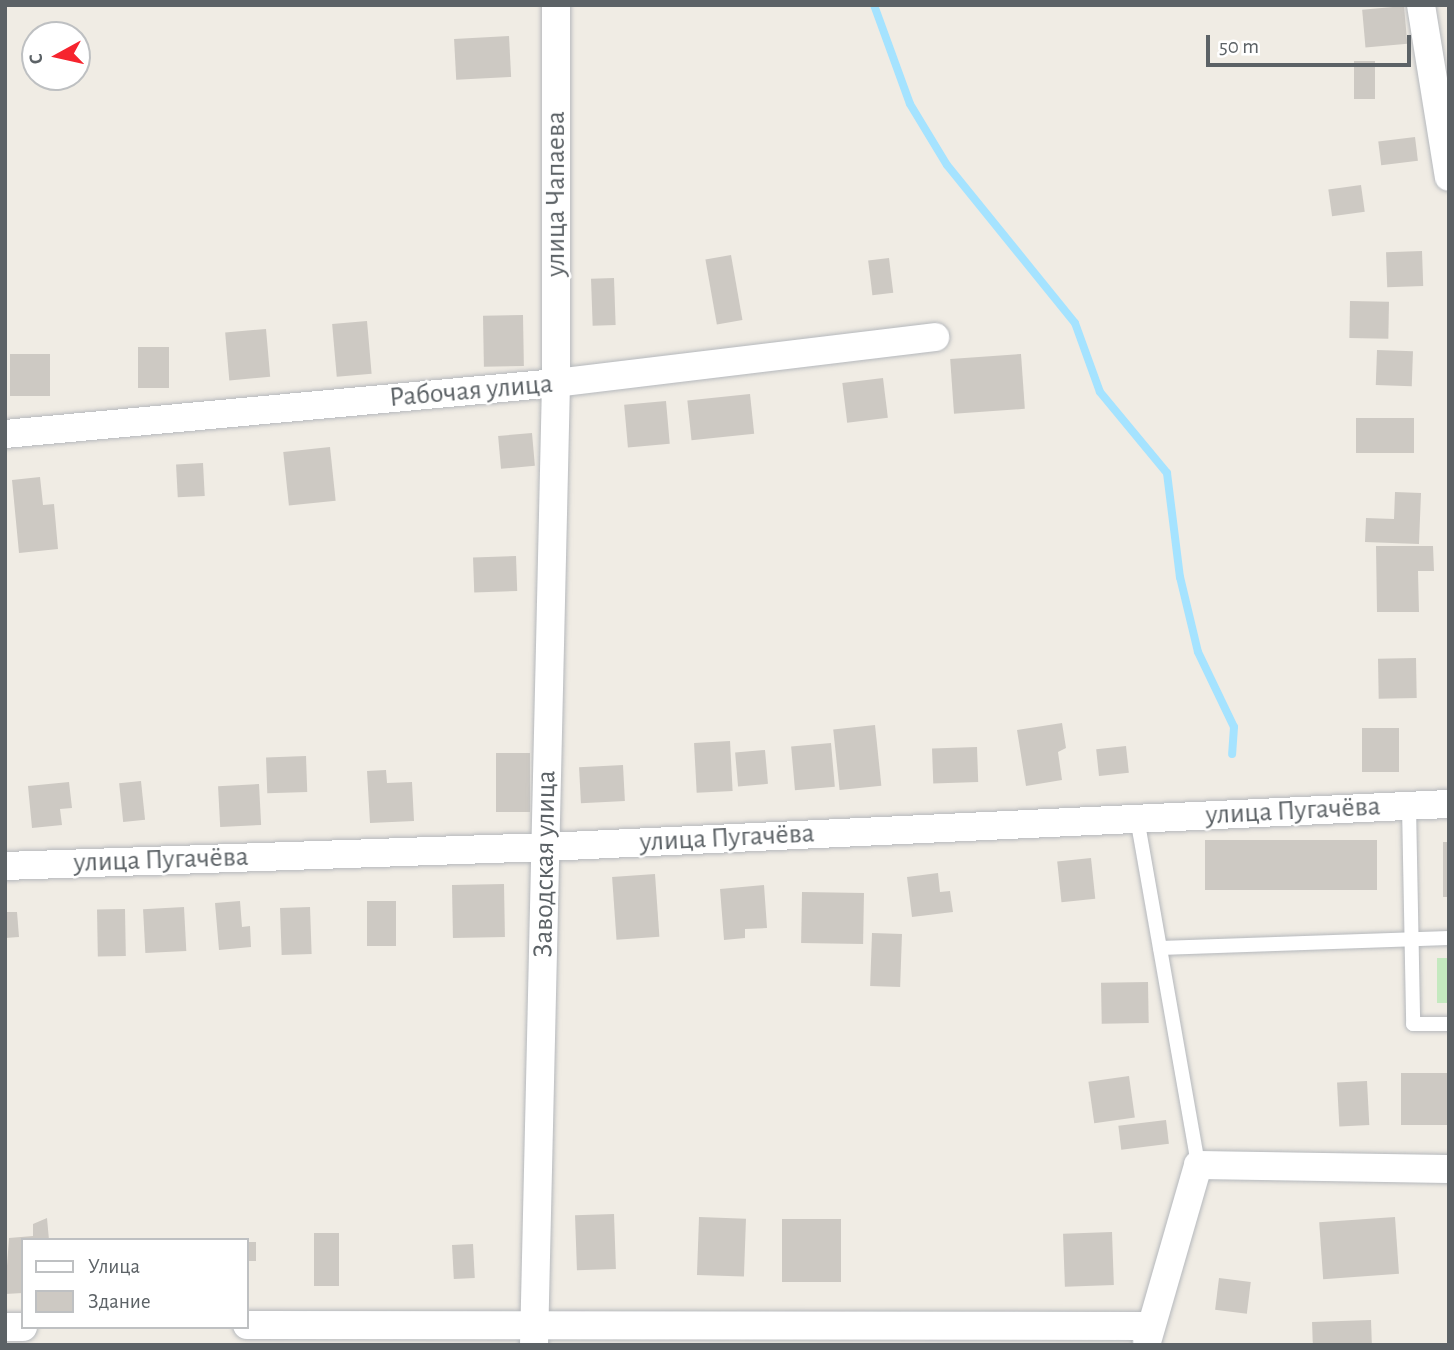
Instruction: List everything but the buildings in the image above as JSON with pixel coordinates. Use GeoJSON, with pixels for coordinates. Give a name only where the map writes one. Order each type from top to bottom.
{"type":"FeatureCollection","features":[{"type":"Feature","properties":{"kind":"street","name":"улица Чапаева"},"geometry":{"type":"LineString","coordinates":[[556,5],[556,383]]}},
{"type":"Feature","properties":{"kind":"street"},"geometry":{"type":"LineString","coordinates":[[1421,5],[1449,177]]}},
{"type":"Feature","properties":{"kind":"street","name":"Рабочая улица"},"geometry":{"type":"LineString","coordinates":[[5,435],[556,383],[935,337]]}},
{"type":"Feature","properties":{"kind":"street","name":"Заводская улица"},"geometry":{"type":"LineString","coordinates":[[534,1333],[556,383]]}},
{"type":"Feature","properties":{"kind":"street","name":"улица Пугачёва"},"geometry":{"type":"LineString","coordinates":[[5,866],[546,847],[1449,804]]}},
{"type":"Feature","properties":{"kind":"street"},"geometry":{"type":"LineString","coordinates":[[248,1325],[534,1333],[1148,1335],[1198,1165],[1449,1169]]}},
{"type":"Feature","properties":{"kind":"lane"},"geometry":{"type":"LineString","coordinates":[[1409,806],[1413,1024],[1449,1024]]}},
{"type":"Feature","properties":{"kind":"lane"},"geometry":{"type":"LineString","coordinates":[[1137,818],[1198,1165]]}},
{"type":"Feature","properties":{"kind":"lane"},"geometry":{"type":"LineString","coordinates":[[1160,948],[1449,938]]}},
{"type":"Feature","properties":{"kind":"green space"},"geometry":{"type":"Polygon","coordinates":[[[1437,958],[1449,958],[1449,1003],[1437,1003],[1437,958]]]}},
{"type":"Feature","properties":{"kind":"waterway"},"geometry":{"type":"LineString","coordinates":[[874,5],[910,104],[947,165],[1075,323],[1100,392],[1167,473],[1180,577],[1198,652],[1234,727],[1232,754]]}}]}
